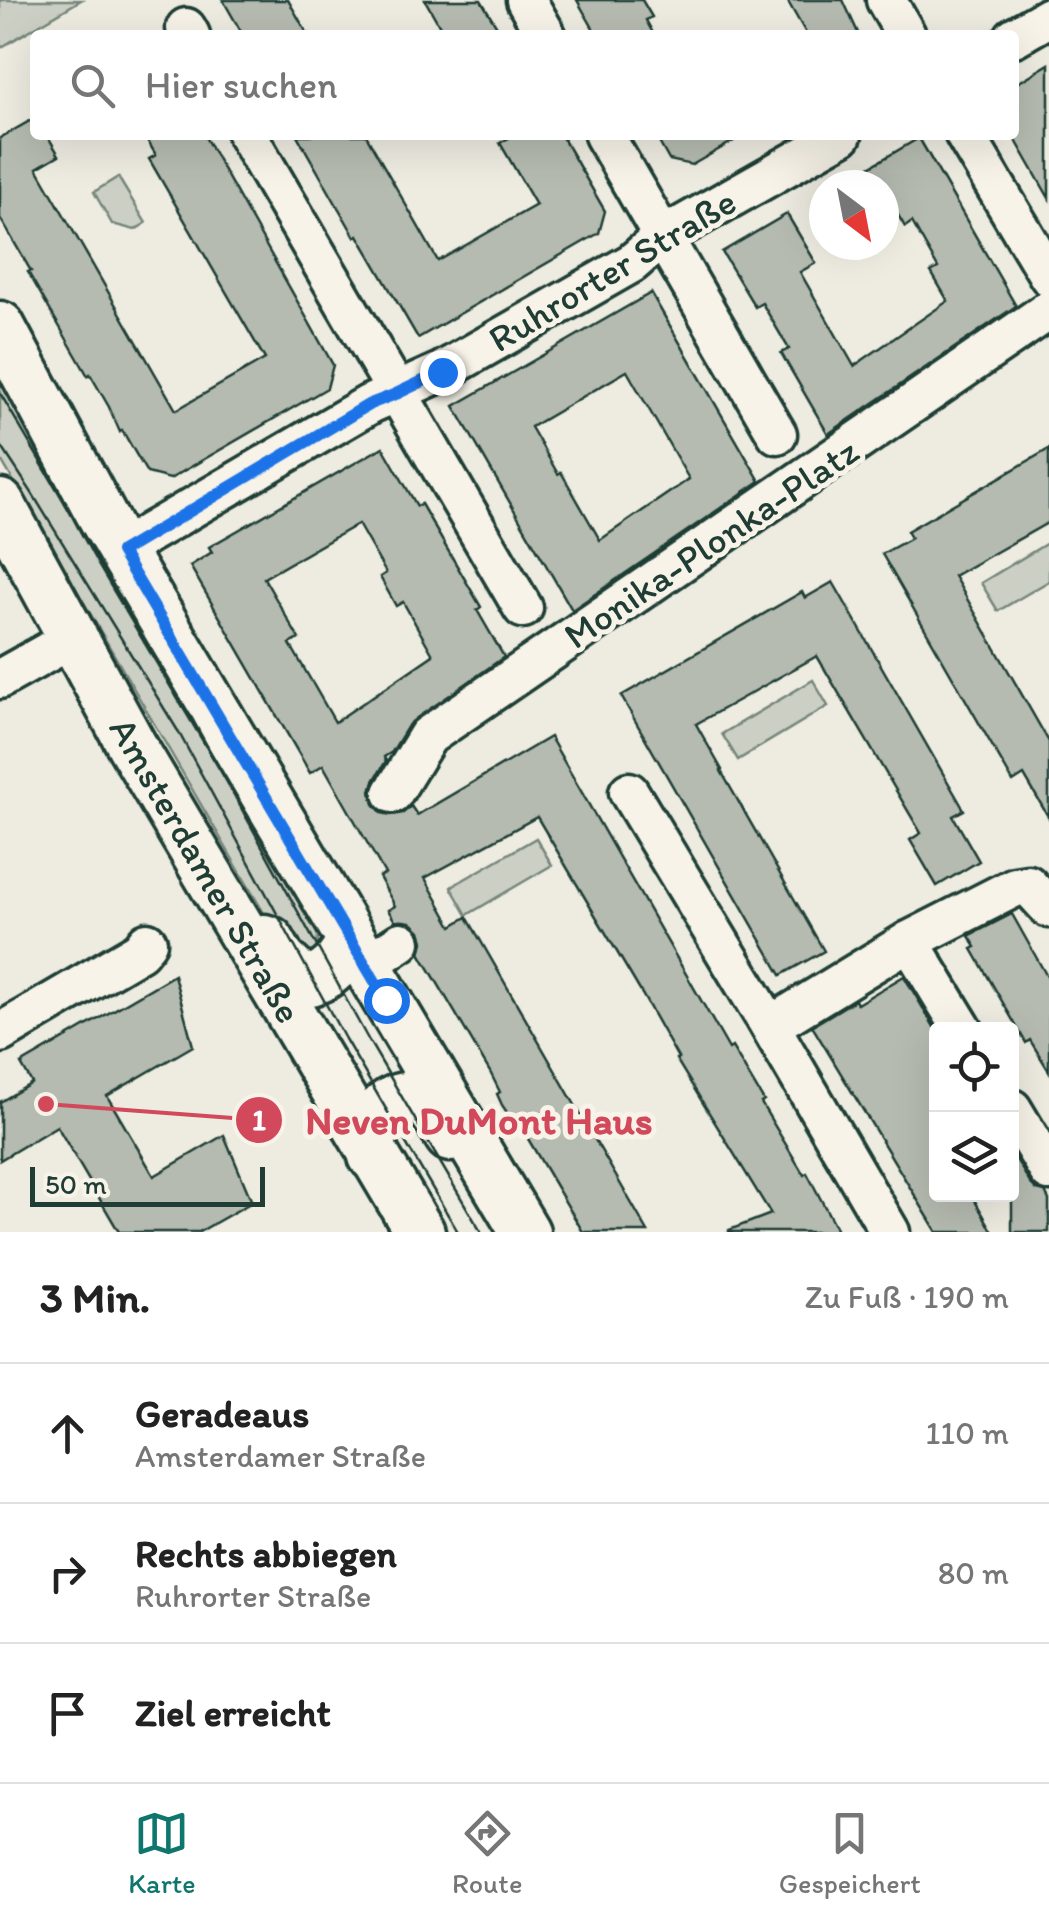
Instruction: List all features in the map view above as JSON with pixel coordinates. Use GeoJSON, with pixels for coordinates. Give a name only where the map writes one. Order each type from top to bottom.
{"type":"FeatureCollection","features":[{"type":"Feature","properties":{"kind":"main road"},"geometry":{"type":"LineString","coordinates":[[0,326],[121,552],[373,950],[478,1154],[525,1232]]}},
{"type":"Feature","properties":{"kind":"main road","name":"Amsterdamer Straße"},"geometry":{"type":"LineString","coordinates":[[0,504],[132,746],[420,1232]]}},
{"type":"Feature","properties":{"kind":"main road"},"geometry":{"type":"LineString","coordinates":[[242,932],[270,941],[281,960],[304,982],[373,950]]}},
{"type":"Feature","properties":{"kind":"main road"},"geometry":{"type":"LineString","coordinates":[[374,1156],[375,1118],[384,1107],[402,1098],[422,1100],[453,1142],[478,1154]]}},
{"type":"Feature","properties":{"kind":"street"},"geometry":{"type":"LineString","coordinates":[[526,0],[543,30]]}},
{"type":"Feature","properties":{"kind":"street"},"geometry":{"type":"LineString","coordinates":[[886,0],[903,30]]}},
{"type":"Feature","properties":{"kind":"street"},"geometry":{"type":"LineString","coordinates":[[1019,34],[1049,17]]}},
{"type":"Feature","properties":{"kind":"street"},"geometry":{"type":"LineString","coordinates":[[251,140],[523,608]]}},
{"type":"Feature","properties":{"kind":"street"},"geometry":{"type":"LineString","coordinates":[[607,140],[777,434]]}},
{"type":"Feature","properties":{"kind":"street","name":"Ruhrorter Straße"},"geometry":{"type":"LineString","coordinates":[[121,552],[370,404],[442,372],[632,263],[662,237],[833,140]]}},
{"type":"Feature","properties":{"kind":"street"},"geometry":{"type":"LineString","coordinates":[[968,140],[1049,276]]}},
{"type":"Feature","properties":{"kind":"street","name":"Monika-Plonka-Platz"},"geometry":{"type":"LineString","coordinates":[[392,793],[428,736],[1049,310]]}},
{"type":"Feature","properties":{"kind":"street"},"geometry":{"type":"LineString","coordinates":[[0,680],[73,638]]}},
{"type":"Feature","properties":{"kind":"street"},"geometry":{"type":"LineString","coordinates":[[629,792],[890,1232]]}},
{"type":"Feature","properties":{"kind":"street"},"geometry":{"type":"LineString","coordinates":[[770,1026],[909,940],[1015,886],[1028,885],[1049,908]]}},
{"type":"Feature","properties":{"kind":"street"},"geometry":{"type":"LineString","coordinates":[[909,940],[958,1022]]}},
{"type":"Feature","properties":{"kind":"street"},"geometry":{"type":"LineString","coordinates":[[0,1033],[140,952],[146,942]]}},
{"type":"Feature","properties":{"kind":"street"},"geometry":{"type":"LineString","coordinates":[[1014,1112],[1049,1171]]}},
{"type":"Feature","properties":{"kind":"shaded area"},"geometry":{"type":"Polygon","coordinates":[[[0,0],[81,0],[30,30],[0,48],[0,0]]]}},
{"type":"Feature","properties":{"kind":"shaded area"},"geometry":{"type":"Polygon","coordinates":[[[118,177],[146,223],[135,230],[112,224],[94,192],[118,177]]]}},
{"type":"Feature","properties":{"kind":"shaded area"},"geometry":{"type":"Polygon","coordinates":[[[0,352],[317,924],[318,949],[314,960],[287,953],[0,458],[0,352]]]}},
{"type":"Feature","properties":{"kind":"shaded area"},"geometry":{"type":"Polygon","coordinates":[[[1049,542],[1049,581],[998,611],[981,583],[1049,542]]]}},
{"type":"Feature","properties":{"kind":"shaded area"},"geometry":{"type":"Polygon","coordinates":[[[813,680],[828,706],[738,760],[722,734],[813,680]]]}},
{"type":"Feature","properties":{"kind":"shaded area"},"geometry":{"type":"Polygon","coordinates":[[[536,838],[552,865],[467,915],[451,887],[536,838]]]}},
{"type":"Feature","properties":{"kind":"building"},"geometry":{"type":"Polygon","coordinates":[[[223,0],[288,0],[305,30],[240,30],[223,0]]]}},
{"type":"Feature","properties":{"kind":"building"},"geometry":{"type":"Polygon","coordinates":[[[425,0],[481,0],[499,30],[442,30],[425,0]]]}},
{"type":"Feature","properties":{"kind":"building"},"geometry":{"type":"Polygon","coordinates":[[[577,0],[642,0],[652,17],[646,20],[651,30],[594,30],[577,0]]]}},
{"type":"Feature","properties":{"kind":"building"},"geometry":{"type":"Polygon","coordinates":[[[787,0],[843,0],[857,30],[804,30],[787,0]]]}},
{"type":"Feature","properties":{"kind":"building"},"geometry":{"type":"Polygon","coordinates":[[[1049,64],[1049,198],[1016,140],[1019,140],[1019,82],[1049,64]]]}},
{"type":"Feature","properties":{"kind":"building"},"geometry":{"type":"Polygon","coordinates":[[[30,121],[30,140],[50,140],[59,155],[37,168],[176,410],[265,359],[149,159],[156,155],[147,140],[207,140],[333,365],[327,388],[170,479],[147,473],[0,218],[0,138],[30,121]]]}},
{"type":"Feature","properties":{"kind":"building"},"geometry":{"type":"Polygon","coordinates":[[[300,140],[369,140],[438,261],[536,205],[500,143],[505,140],[564,140],[605,211],[599,233],[418,338],[358,235],[355,237],[300,140]]]}},
{"type":"Feature","properties":{"kind":"building"},"geometry":{"type":"Polygon","coordinates":[[[658,140],[735,140],[692,165],[669,160],[658,140]]]}},
{"type":"Feature","properties":{"kind":"building"},"geometry":{"type":"Polygon","coordinates":[[[920,140],[1016,306],[828,434],[781,353],[789,349],[762,303],[755,307],[722,252],[787,214],[809,251],[809,260],[816,263],[800,272],[854,366],[948,301],[931,272],[938,268],[912,222],[905,227],[899,217],[899,170],[865,170],[920,140]]]}},
{"type":"Feature","properties":{"kind":"building"},"geometry":{"type":"Polygon","coordinates":[[[651,293],[760,481],[572,610],[454,406],[651,293]],[[627,371],[531,427],[600,540],[689,479],[627,371]]]}},
{"type":"Feature","properties":{"kind":"building"},"geometry":{"type":"Polygon","coordinates":[[[383,447],[481,607],[477,610],[504,657],[409,724],[392,752],[384,757],[386,761],[371,791],[374,804],[382,813],[391,815],[403,813],[411,806],[417,815],[550,737],[838,1232],[729,1232],[771,1214],[676,1059],[537,817],[425,878],[452,926],[467,917],[648,1232],[583,1232],[524,1132],[502,1105],[490,1072],[420,953],[420,931],[410,922],[395,921],[388,910],[395,906],[379,877],[385,874],[323,765],[310,773],[190,566],[212,552],[209,547],[383,447]],[[358,524],[264,578],[299,639],[290,644],[335,722],[433,655],[403,602],[396,606],[380,577],[386,573],[358,524]]]}},
{"type":"Feature","properties":{"kind":"building"},"geometry":{"type":"Polygon","coordinates":[[[1049,449],[1049,522],[954,576],[1049,742],[1049,818],[1024,775],[1013,782],[882,554],[911,538],[907,531],[1049,449]]]}},
{"type":"Feature","properties":{"kind":"building"},"geometry":{"type":"Polygon","coordinates":[[[833,582],[964,810],[953,816],[979,861],[937,886],[910,840],[921,833],[817,656],[696,724],[824,951],[781,975],[621,696],[802,592],[805,598],[833,582]]]}},
{"type":"Feature","properties":{"kind":"building"},"geometry":{"type":"Polygon","coordinates":[[[1012,914],[1049,980],[1049,1071],[1030,1040],[1026,1043],[1019,1022],[1014,1022],[972,949],[976,947],[969,936],[1012,914]]]}},
{"type":"Feature","properties":{"kind":"building"},"geometry":{"type":"Polygon","coordinates":[[[174,975],[193,1046],[107,1096],[154,1176],[224,1135],[252,1202],[199,1232],[119,1232],[57,1126],[0,1160],[0,1102],[32,1083],[21,1064],[174,975]]]}},
{"type":"Feature","properties":{"kind":"building"},"geometry":{"type":"Polygon","coordinates":[[[904,976],[931,1022],[929,1202],[976,1202],[993,1232],[937,1232],[812,1026],[855,1000],[857,1004],[904,976]]]}},
{"type":"Feature","properties":{"kind":"building"},"geometry":{"type":"Polygon","coordinates":[[[1019,1164],[1030,1183],[1045,1192],[1049,1200],[1049,1232],[1012,1232],[1012,1202],[1019,1202],[1019,1164]]]}},
{"type":"Feature","properties":{"kind":"tram line"},"geometry":{"type":"LineString","coordinates":[[0,393],[194,722],[369,1041],[481,1232]]}},
{"type":"Feature","properties":{"kind":"tram line"},"geometry":{"type":"LineString","coordinates":[[0,444],[178,731],[345,1039],[458,1232]]}},
{"type":"Feature","properties":{"kind":"place","name":"Neven DuMont Haus"},"geometry":{"type":"Point","coordinates":[46,1104]}},
{"type":"Feature","properties":{"kind":"route"},"geometry":{"type":"LineString","coordinates":[[386,1000],[121,552],[370,404],[442,372]]}}]}
